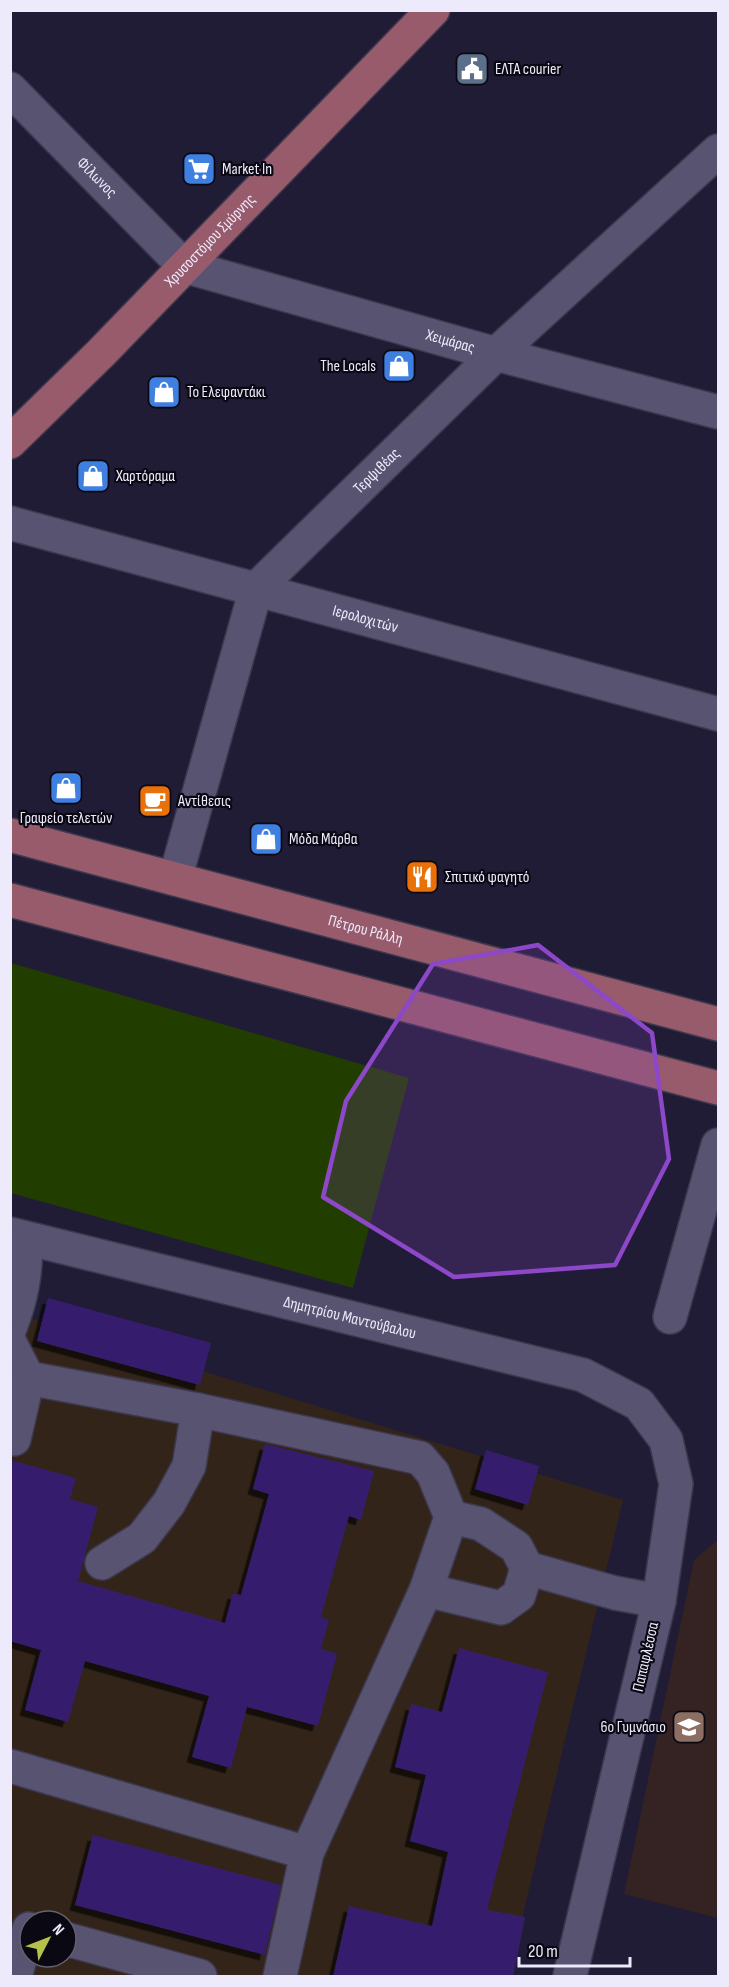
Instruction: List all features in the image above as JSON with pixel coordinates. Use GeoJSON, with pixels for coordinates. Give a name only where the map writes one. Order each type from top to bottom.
{"type":"FeatureCollection","features":[{"type":"Feature","properties":{"kind":"main road","name":"Χρυσοστόμου Σμύρνης"},"geometry":{"type":"LineString","coordinates":[[10,442],[433,10]]}},
{"type":"Feature","properties":{"kind":"main road","name":"Πέτρου Ράλλη"},"geometry":{"type":"LineString","coordinates":[[10,834],[718,1020]]}},
{"type":"Feature","properties":{"kind":"main road"},"geometry":{"type":"LineString","coordinates":[[10,900],[718,1088]]}},
{"type":"Feature","properties":{"kind":"street","name":"Φίλωνος"},"geometry":{"type":"LineString","coordinates":[[10,89],[184,266]]}},
{"type":"Feature","properties":{"kind":"street","name":"Τερψιθέας"},"geometry":{"type":"LineString","coordinates":[[175,879],[256,589],[496,354],[718,151]]}},
{"type":"Feature","properties":{"kind":"street","name":"Χειμάρας"},"geometry":{"type":"LineString","coordinates":[[184,266],[496,354],[718,412]]}},
{"type":"Feature","properties":{"kind":"street","name":"Ιερολοχιτών"},"geometry":{"type":"LineString","coordinates":[[10,523],[718,714]]}},
{"type":"Feature","properties":{"kind":"street"},"geometry":{"type":"LineString","coordinates":[[670,1317],[718,1145]]}},
{"type":"Feature","properties":{"kind":"street"},"geometry":{"type":"LineString","coordinates":[[10,1328],[22,1297],[26,1273],[18,1237]]}},
{"type":"Feature","properties":{"kind":"street","name":"Δημητρίου Μαντούβαλου"},"geometry":{"type":"LineString","coordinates":[[18,1237],[583,1375],[639,1404],[666,1440]]}},
{"type":"Feature","properties":{"kind":"street"},"geometry":{"type":"LineString","coordinates":[[10,1343],[28,1378],[14,1439]]}},
{"type":"Feature","properties":{"kind":"street"},"geometry":{"type":"LineString","coordinates":[[28,1378],[198,1410],[420,1458],[433,1473],[451,1517],[426,1590],[307,1853],[280,1977]]}},
{"type":"Feature","properties":{"kind":"street"},"geometry":{"type":"LineString","coordinates":[[102,1563],[142,1538],[169,1503],[189,1466],[198,1410]]}},
{"type":"Feature","properties":{"kind":"street","name":"Παπαφλέσσα"},"geometry":{"type":"LineString","coordinates":[[570,1977],[659,1601],[676,1484],[666,1440]]}},
{"type":"Feature","properties":{"kind":"street"},"geometry":{"type":"LineString","coordinates":[[426,1590],[501,1608],[519,1595],[527,1568],[516,1547],[481,1524],[451,1517]]}},
{"type":"Feature","properties":{"kind":"street"},"geometry":{"type":"LineString","coordinates":[[527,1568],[615,1593],[659,1601]]}},
{"type":"Feature","properties":{"kind":"street"},"geometry":{"type":"LineString","coordinates":[[10,1766],[307,1853]]}},
{"type":"Feature","properties":{"kind":"street"},"geometry":{"type":"LineString","coordinates":[[78,1942],[200,1977]]}},
{"type":"Feature","properties":{"kind":"street"},"geometry":{"type":"LineString","coordinates":[[15,1977],[18,1959]]}},
{"type":"Feature","properties":{"kind":"highlighted area"},"geometry":{"type":"Polygon","coordinates":[[[538,945],[652,1033],[669,1159],[615,1265],[454,1277],[323,1197],[346,1101],[433,964],[538,945]]]}},
{"type":"Feature","properties":{"kind":"shaded area"},"geometry":{"type":"Polygon","coordinates":[[[10,1312],[623,1500],[508,1976],[11,1976],[10,1312]]]}},
{"type":"Feature","properties":{"kind":"shaded area","name":"6ο Γυμνάσιο"},"geometry":{"type":"Polygon","coordinates":[[[718,1540],[718,1918],[624,1894],[694,1560],[718,1540]]]}},
{"type":"Feature","properties":{"kind":"green space"},"geometry":{"type":"Polygon","coordinates":[[[11,963],[409,1078],[353,1288],[11,1193],[11,963]]]}},
{"type":"Feature","properties":{"kind":"building"},"geometry":{"type":"Polygon","coordinates":[[[48,1298],[211,1343],[200,1385],[37,1341],[48,1298]]]}},
{"type":"Feature","properties":{"kind":"building"},"geometry":{"type":"Polygon","coordinates":[[[265,1444],[374,1471],[361,1520],[349,1516],[321,1617],[329,1620],[321,1649],[337,1654],[318,1726],[247,1707],[231,1768],[192,1757],[209,1696],[85,1661],[68,1722],[25,1710],[41,1650],[10,1641],[10,1460],[76,1478],[70,1499],[98,1507],[78,1581],[225,1623],[233,1593],[241,1595],[269,1494],[253,1489],[265,1444]]]}},
{"type":"Feature","properties":{"kind":"building"},"geometry":{"type":"Polygon","coordinates":[[[486,1450],[539,1466],[528,1505],[475,1489],[486,1450]]]}},
{"type":"Feature","properties":{"kind":"building"},"geometry":{"type":"Polygon","coordinates":[[[459,1648],[548,1672],[487,1910],[525,1917],[513,1977],[333,1977],[349,1906],[432,1926],[448,1852],[410,1841],[426,1775],[395,1767],[411,1704],[442,1712],[459,1648]]]}},
{"type":"Feature","properties":{"kind":"building"},"geometry":{"type":"Polygon","coordinates":[[[93,1835],[281,1885],[265,1955],[75,1905],[93,1835]]]}},
{"type":"Feature","properties":{"kind":"place","name":"ΕΛΤΑ courier"},"geometry":{"type":"Point","coordinates":[472,69]}},
{"type":"Feature","properties":{"kind":"place","name":"Market In"},"geometry":{"type":"Point","coordinates":[199,169]}},
{"type":"Feature","properties":{"kind":"place","name":"The Locals"},"geometry":{"type":"Point","coordinates":[399,366]}},
{"type":"Feature","properties":{"kind":"place","name":"Το Ελεφαντάκι"},"geometry":{"type":"Point","coordinates":[164,392]}},
{"type":"Feature","properties":{"kind":"place","name":"Χαρτόραμα"},"geometry":{"type":"Point","coordinates":[93,476]}},
{"type":"Feature","properties":{"kind":"place","name":"Γραφείο τελετών"},"geometry":{"type":"Point","coordinates":[66,788]}},
{"type":"Feature","properties":{"kind":"place","name":"Αντίθεσις"},"geometry":{"type":"Point","coordinates":[155,801]}},
{"type":"Feature","properties":{"kind":"place","name":"Μόδα Μάρθα"},"geometry":{"type":"Point","coordinates":[266,839]}},
{"type":"Feature","properties":{"kind":"place","name":"Σπιτικό φαγητό"},"geometry":{"type":"Point","coordinates":[422,877]}},
{"type":"Feature","properties":{"kind":"place","name":"6ο Γυμνάσιο"},"geometry":{"type":"Point","coordinates":[689,1727]}}]}
